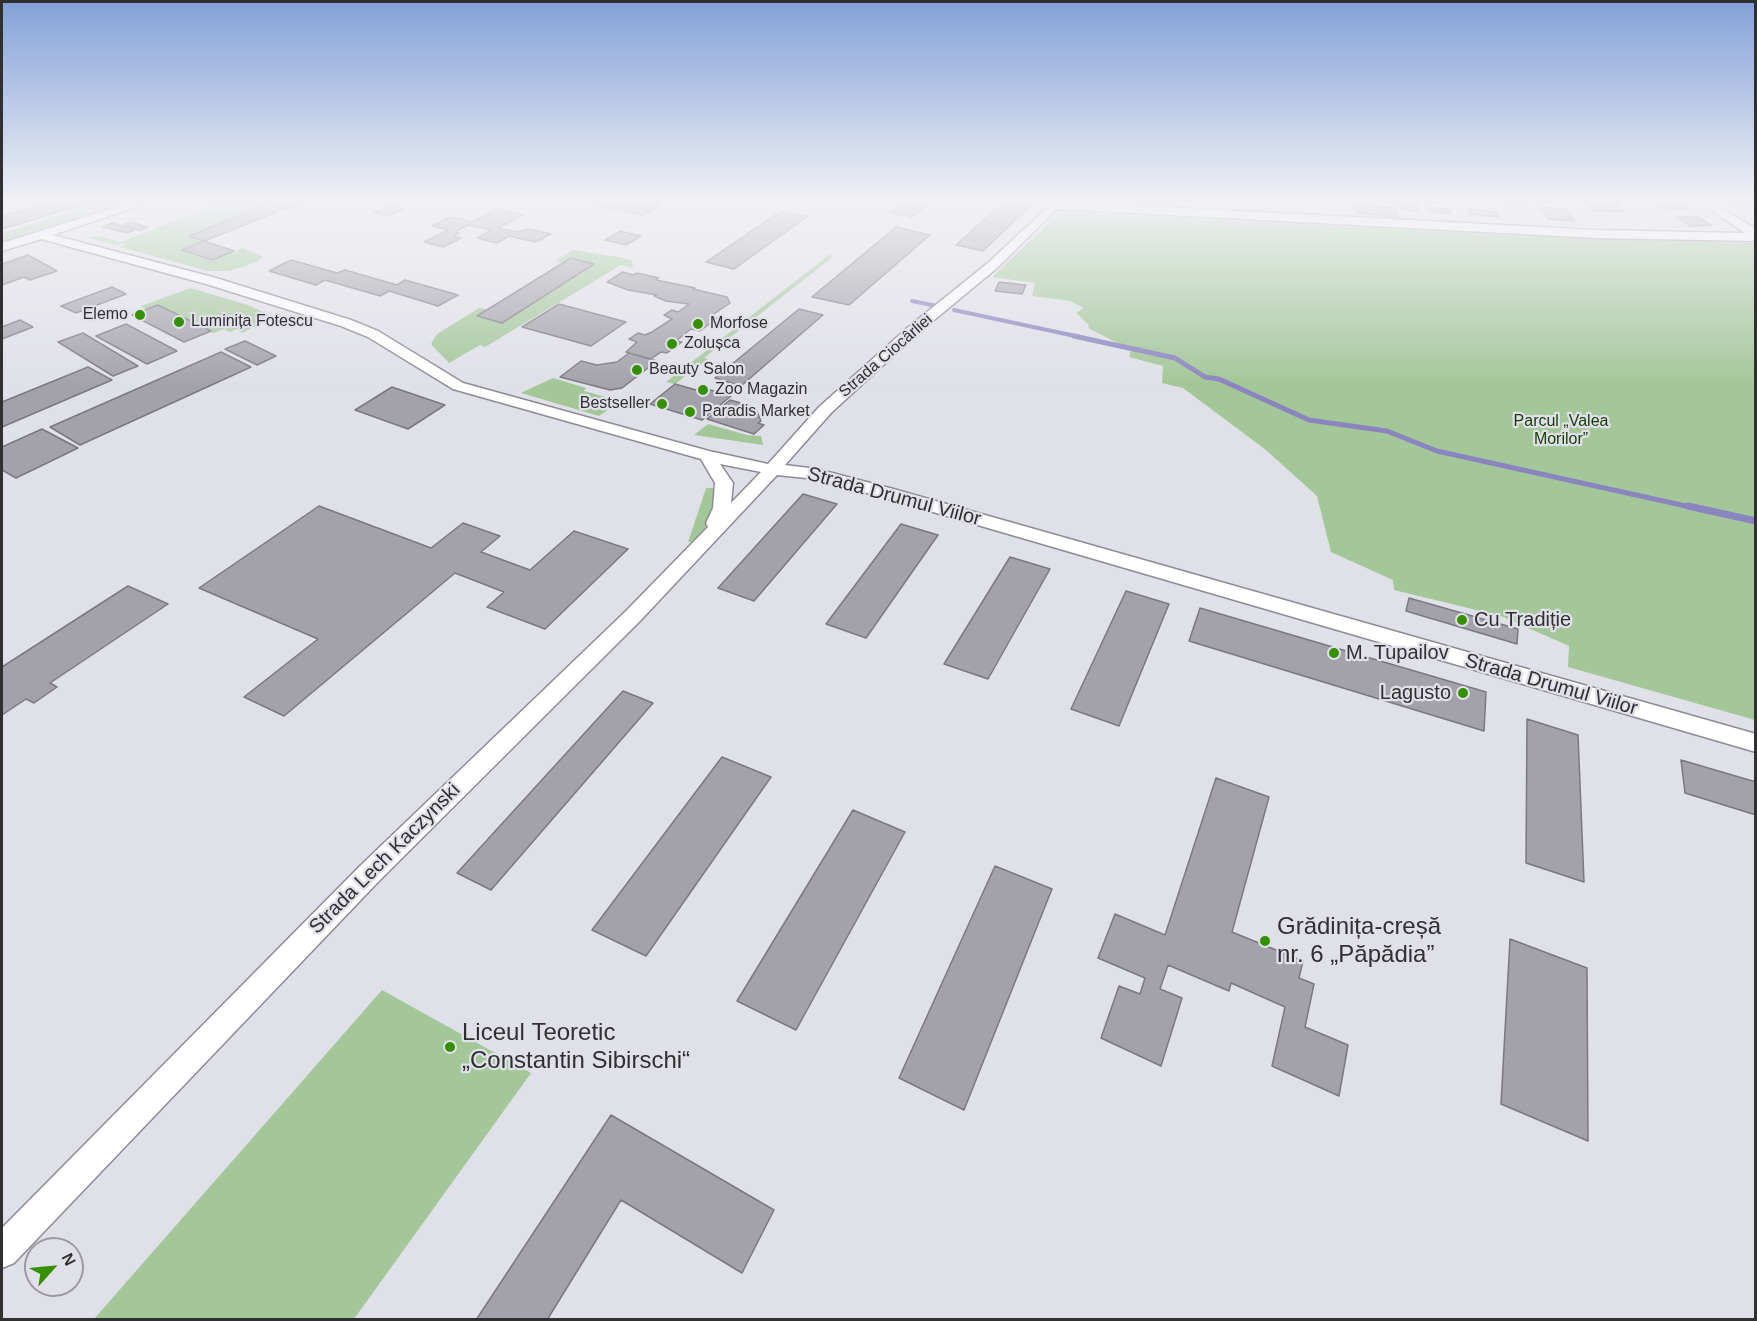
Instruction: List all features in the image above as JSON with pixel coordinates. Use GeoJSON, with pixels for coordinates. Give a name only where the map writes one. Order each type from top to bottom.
{"type":"FeatureCollection","features":[{"type":"Feature","properties":{"kind":"street","name":"Strada Drumul Viilor"},"geometry":{"type":"LineString","coordinates":[[143,263],[211,281],[345,323],[373,334],[458,386],[706,456],[770,469],[822,475],[1755,743]]}},
{"type":"Feature","properties":{"kind":"street","name":"Strada Ciocârliei"},"geometry":{"type":"LineString","coordinates":[[770,469],[825,410],[911,332],[995,263]]}},
{"type":"Feature","properties":{"kind":"street"},"geometry":{"type":"LineString","coordinates":[[706,456],[724,483],[722,508],[712,531]]}},
{"type":"Feature","properties":{"kind":"street","name":"Strada Lech Kaczynski"},"geometry":{"type":"LineString","coordinates":[[2,1251],[369,874],[633,616],[712,531],[756,488],[770,469]]}},
{"type":"Feature","properties":{"kind":"green space"},"geometry":{"type":"Polygon","coordinates":[[[177,263],[255,263],[229,271],[208,271],[177,263]]]}},
{"type":"Feature","properties":{"kind":"green space"},"geometry":{"type":"Polygon","coordinates":[[[589,263],[632,263],[633,268],[621,265],[485,347],[480,345],[449,363],[431,344],[437,334],[479,308],[488,310],[478,317],[502,323],[594,264],[589,263]]]}},
{"type":"Feature","properties":{"kind":"green space"},"geometry":{"type":"Polygon","coordinates":[[[819,263],[826,263],[704,358],[708,359],[675,384],[666,382],[819,263]]]}},
{"type":"Feature","properties":{"kind":"green space","name":"Parcul „Valea Morilor”"},"geometry":{"type":"Polygon","coordinates":[[[1007,263],[1755,263],[1755,720],[1568,667],[1569,646],[1501,616],[1394,590],[1393,580],[1331,552],[1317,496],[1266,450],[1183,388],[1162,383],[1163,366],[1129,357],[1131,350],[1088,328],[1089,325],[1076,313],[1084,308],[1070,301],[1032,296],[1035,283],[992,277],[1007,263]]]}},
{"type":"Feature","properties":{"kind":"green space"},"geometry":{"type":"Polygon","coordinates":[[[190,288],[248,305],[270,315],[267,320],[242,333],[237,329],[230,332],[224,329],[214,333],[159,305],[147,310],[141,306],[190,288]]]}},
{"type":"Feature","properties":{"kind":"green space"},"geometry":{"type":"Polygon","coordinates":[[[553,378],[586,388],[584,391],[620,401],[599,416],[521,393],[553,378]]]}},
{"type":"Feature","properties":{"kind":"green space"},"geometry":{"type":"Polygon","coordinates":[[[708,424],[747,435],[761,436],[763,445],[694,435],[708,424]]]}},
{"type":"Feature","properties":{"kind":"green space"},"geometry":{"type":"Polygon","coordinates":[[[706,488],[717,488],[719,495],[704,530],[692,542],[688,542],[706,488]]]}},
{"type":"Feature","properties":{"kind":"green space"},"geometry":{"type":"Polygon","coordinates":[[[382,990],[531,1073],[354,1319],[94,1319],[382,990]]]}},
{"type":"Feature","properties":{"kind":"building"},"geometry":{"type":"Polygon","coordinates":[[[42,263],[57,271],[30,280],[24,277],[2,285],[2,264],[42,263]]]}},
{"type":"Feature","properties":{"kind":"building"},"geometry":{"type":"Polygon","coordinates":[[[286,263],[300,263],[337,273],[345,270],[397,285],[405,280],[458,295],[438,306],[389,291],[380,296],[325,280],[316,285],[269,271],[286,263]]]}},
{"type":"Feature","properties":{"kind":"building"},"geometry":{"type":"Polygon","coordinates":[[[563,263],[594,264],[502,323],[477,316],[563,263]]]}},
{"type":"Feature","properties":{"kind":"building"},"geometry":{"type":"Polygon","coordinates":[[[709,263],[743,263],[734,269],[709,263]]]}},
{"type":"Feature","properties":{"kind":"building"},"geometry":{"type":"Polygon","coordinates":[[[853,263],[898,263],[849,305],[812,297],[853,263]]]}},
{"type":"Feature","properties":{"kind":"building"},"geometry":{"type":"Polygon","coordinates":[[[623,272],[659,278],[656,280],[727,297],[730,303],[711,316],[717,318],[700,331],[691,329],[676,341],[682,342],[667,353],[661,352],[651,359],[629,353],[626,352],[637,342],[629,339],[638,333],[645,335],[652,332],[672,319],[664,315],[672,310],[678,312],[689,304],[666,301],[654,296],[657,295],[628,290],[607,282],[623,272]]]}},
{"type":"Feature","properties":{"kind":"building"},"geometry":{"type":"Polygon","coordinates":[[[999,282],[1026,285],[1022,294],[995,291],[999,282]]]}},
{"type":"Feature","properties":{"kind":"building"},"geometry":{"type":"Polygon","coordinates":[[[112,287],[126,294],[76,313],[61,306],[112,287]]]}},
{"type":"Feature","properties":{"kind":"building"},"geometry":{"type":"Polygon","coordinates":[[[559,304],[626,322],[591,346],[522,327],[559,304]]]}},
{"type":"Feature","properties":{"kind":"building"},"geometry":{"type":"Polygon","coordinates":[[[158,305],[211,331],[184,342],[132,315],[158,305]]]}},
{"type":"Feature","properties":{"kind":"building"},"geometry":{"type":"Polygon","coordinates":[[[799,309],[823,315],[741,386],[715,378],[799,309]]]}},
{"type":"Feature","properties":{"kind":"building"},"geometry":{"type":"Polygon","coordinates":[[[20,320],[33,327],[2,339],[2,327],[20,320]]]}},
{"type":"Feature","properties":{"kind":"building"},"geometry":{"type":"Polygon","coordinates":[[[126,324],[177,351],[147,364],[96,336],[126,324]]]}},
{"type":"Feature","properties":{"kind":"building"},"geometry":{"type":"Polygon","coordinates":[[[83,333],[138,366],[113,376],[58,342],[83,333]]]}},
{"type":"Feature","properties":{"kind":"building"},"geometry":{"type":"Polygon","coordinates":[[[245,341],[276,356],[257,365],[225,349],[245,341]]]}},
{"type":"Feature","properties":{"kind":"building"},"geometry":{"type":"Polygon","coordinates":[[[221,352],[251,367],[80,445],[50,427],[221,352]]]}},
{"type":"Feature","properties":{"kind":"building"},"geometry":{"type":"Polygon","coordinates":[[[629,353],[657,361],[622,388],[610,390],[560,377],[581,361],[597,365],[617,362],[629,353]]]}},
{"type":"Feature","properties":{"kind":"building"},"geometry":{"type":"Polygon","coordinates":[[[88,367],[112,380],[2,427],[2,402],[88,367]]]}},
{"type":"Feature","properties":{"kind":"building"},"geometry":{"type":"Polygon","coordinates":[[[675,384],[696,390],[700,387],[731,396],[702,420],[650,404],[675,384]]]}},
{"type":"Feature","properties":{"kind":"building"},"geometry":{"type":"Polygon","coordinates":[[[392,387],[445,405],[408,429],[355,410],[392,387]]]}},
{"type":"Feature","properties":{"kind":"building"},"geometry":{"type":"Polygon","coordinates":[[[730,400],[755,407],[761,421],[758,423],[764,425],[754,434],[707,419],[730,400]]]}},
{"type":"Feature","properties":{"kind":"building"},"geometry":{"type":"Polygon","coordinates":[[[42,429],[78,448],[16,478],[2,470],[2,447],[42,429]]]}},
{"type":"Feature","properties":{"kind":"building"},"geometry":{"type":"Polygon","coordinates":[[[803,494],[837,504],[754,601],[718,588],[803,494]]]}},
{"type":"Feature","properties":{"kind":"building"},"geometry":{"type":"Polygon","coordinates":[[[319,506],[431,548],[463,523],[500,536],[481,552],[530,570],[574,531],[628,549],[545,629],[487,607],[504,592],[455,573],[284,716],[244,697],[318,639],[199,588],[319,506]]]}},
{"type":"Feature","properties":{"kind":"building"},"geometry":{"type":"Polygon","coordinates":[[[901,524],[938,535],[866,638],[826,624],[901,524]]]}},
{"type":"Feature","properties":{"kind":"building"},"geometry":{"type":"Polygon","coordinates":[[[1010,557],[1050,569],[988,679],[944,664],[1010,557]]]}},
{"type":"Feature","properties":{"kind":"building"},"geometry":{"type":"Polygon","coordinates":[[[128,586],[168,604],[50,683],[57,687],[34,703],[26,699],[2,715],[2,667],[128,586]]]}},
{"type":"Feature","properties":{"kind":"building"},"geometry":{"type":"Polygon","coordinates":[[[1126,591],[1169,604],[1119,726],[1071,709],[1126,591]]]}},
{"type":"Feature","properties":{"kind":"building","name":"Cu Tradiție"},"geometry":{"type":"Polygon","coordinates":[[[1409,598],[1518,629],[1517,644],[1406,611],[1409,598]]]}},
{"type":"Feature","properties":{"kind":"building"},"geometry":{"type":"Polygon","coordinates":[[[1200,608],[1486,692],[1484,731],[1189,641],[1200,608]]]}},
{"type":"Feature","properties":{"kind":"building"},"geometry":{"type":"Polygon","coordinates":[[[623,691],[653,703],[491,890],[457,873],[623,691]]]}},
{"type":"Feature","properties":{"kind":"building"},"geometry":{"type":"Polygon","coordinates":[[[1527,719],[1578,735],[1584,882],[1526,863],[1527,719]]]}},
{"type":"Feature","properties":{"kind":"building"},"geometry":{"type":"Polygon","coordinates":[[[722,757],[771,777],[646,956],[592,930],[722,757]]]}},
{"type":"Feature","properties":{"kind":"building"},"geometry":{"type":"Polygon","coordinates":[[[1681,760],[1756,782],[1756,815],[1685,793],[1681,760]]]}},
{"type":"Feature","properties":{"kind":"building"},"geometry":{"type":"Polygon","coordinates":[[[1216,778],[1269,797],[1232,932],[1303,961],[1299,978],[1314,984],[1305,1027],[1348,1045],[1339,1096],[1272,1066],[1285,1007],[1231,983],[1229,991],[1168,965],[1160,989],[1182,998],[1161,1066],[1101,1038],[1119,986],[1140,994],[1145,978],[1098,958],[1115,914],[1165,935],[1216,778]]]}},
{"type":"Feature","properties":{"kind":"building"},"geometry":{"type":"Polygon","coordinates":[[[853,810],[905,832],[796,1030],[737,1001],[853,810]]]}},
{"type":"Feature","properties":{"kind":"building"},"geometry":{"type":"Polygon","coordinates":[[[995,866],[1052,889],[964,1110],[899,1078],[995,866]]]}},
{"type":"Feature","properties":{"kind":"building"},"geometry":{"type":"Polygon","coordinates":[[[1510,939],[1587,968],[1588,1141],[1501,1104],[1510,939]]]}},
{"type":"Feature","properties":{"kind":"building"},"geometry":{"type":"Polygon","coordinates":[[[611,1115],[774,1210],[742,1273],[621,1200],[547,1320],[476,1320],[611,1115]]]}},
{"type":"Feature","properties":{"kind":"waterway"},"geometry":{"type":"LineString","coordinates":[[912,301],[942,307]]}},
{"type":"Feature","properties":{"kind":"waterway"},"geometry":{"type":"LineString","coordinates":[[954,310],[1080,337]]}},
{"type":"Feature","properties":{"kind":"waterway"},"geometry":{"type":"LineString","coordinates":[[1074,336],[1175,358],[1205,377],[1219,379],[1309,420],[1387,431],[1437,451],[1695,508]]}},
{"type":"Feature","properties":{"kind":"waterway"},"geometry":{"type":"LineString","coordinates":[[1688,506],[1756,521]]}},
{"type":"Feature","properties":{"kind":"place","name":"Elemo"},"geometry":{"type":"Point","coordinates":[140,315]}},
{"type":"Feature","properties":{"kind":"place","name":"Luminița Fotescu"},"geometry":{"type":"Point","coordinates":[179,322]}},
{"type":"Feature","properties":{"kind":"place","name":"Morfose"},"geometry":{"type":"Point","coordinates":[698,324]}},
{"type":"Feature","properties":{"kind":"place","name":"Zolușca"},"geometry":{"type":"Point","coordinates":[672,344]}},
{"type":"Feature","properties":{"kind":"place","name":"Beauty Salon"},"geometry":{"type":"Point","coordinates":[637,370]}},
{"type":"Feature","properties":{"kind":"place","name":"Zoo Magazin"},"geometry":{"type":"Point","coordinates":[703,390]}},
{"type":"Feature","properties":{"kind":"place","name":"Bestseller"},"geometry":{"type":"Point","coordinates":[662,404]}},
{"type":"Feature","properties":{"kind":"place","name":"Paradis Market"},"geometry":{"type":"Point","coordinates":[690,412]}},
{"type":"Feature","properties":{"kind":"place","name":"Cu Tradiție"},"geometry":{"type":"Point","coordinates":[1462,620]}},
{"type":"Feature","properties":{"kind":"place","name":"M. Tupailov"},"geometry":{"type":"Point","coordinates":[1334,653]}},
{"type":"Feature","properties":{"kind":"place","name":"Lagusto"},"geometry":{"type":"Point","coordinates":[1463,693]}},
{"type":"Feature","properties":{"kind":"place","name":"Grădinița-creșă nr. 6 „Păpădia”"},"geometry":{"type":"Point","coordinates":[1265,941]}},
{"type":"Feature","properties":{"kind":"place","name":"Liceul Teoretic „Constantin Sibirschi“"},"geometry":{"type":"Point","coordinates":[450,1047]}}]}
